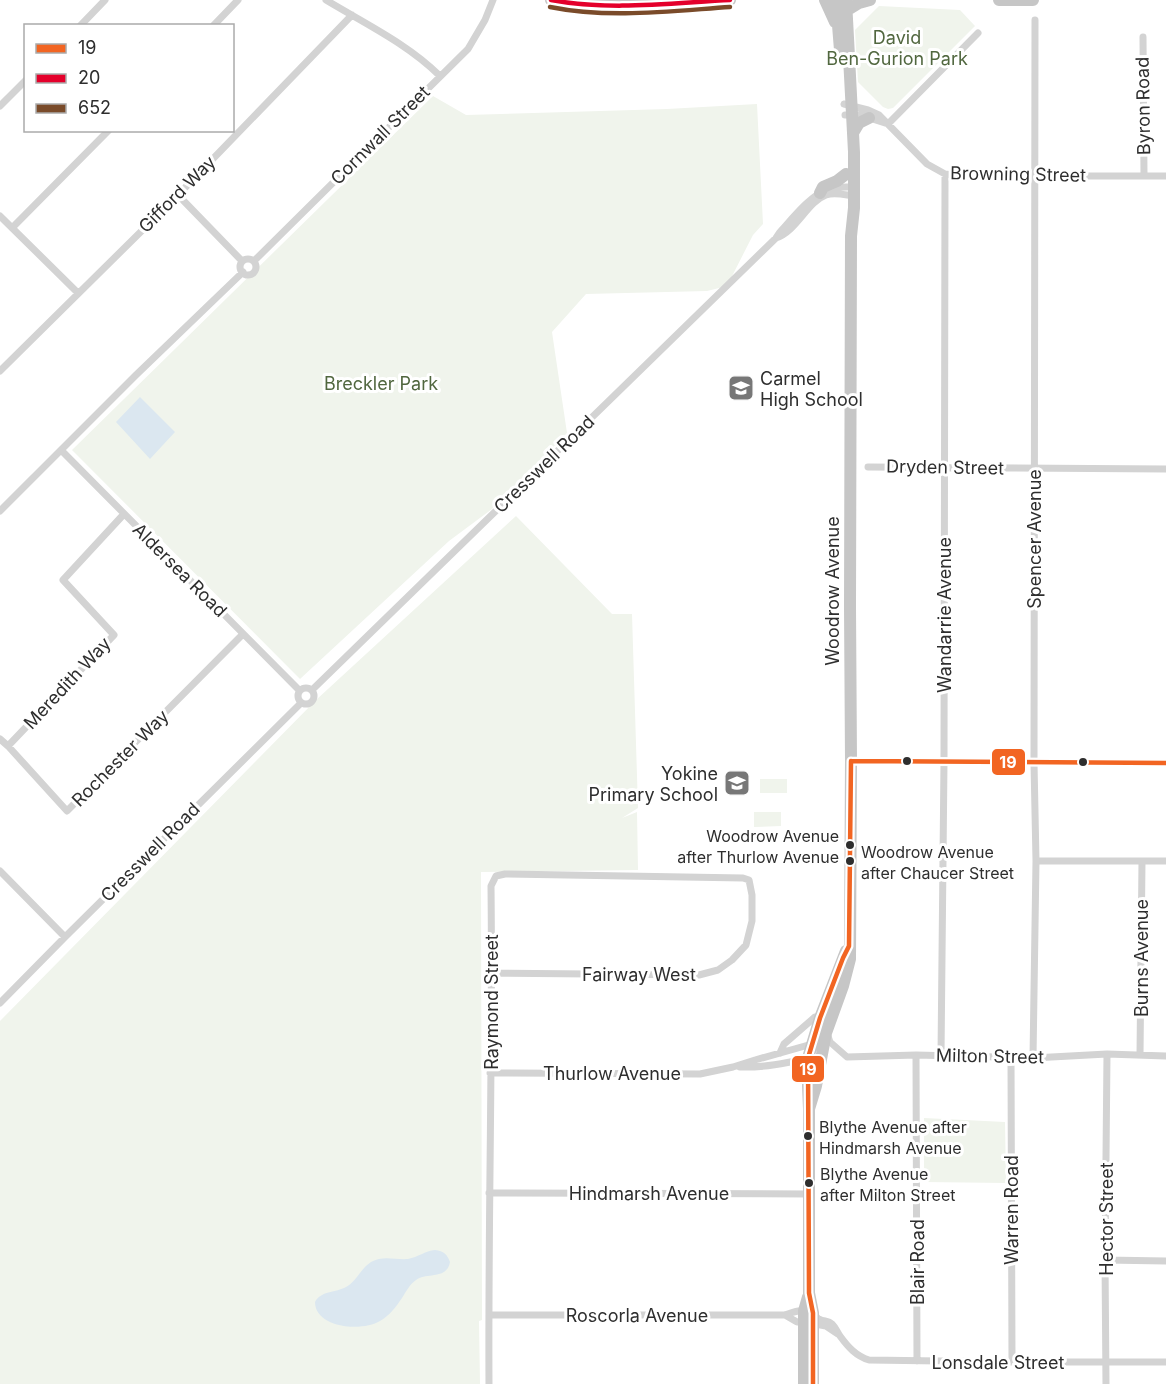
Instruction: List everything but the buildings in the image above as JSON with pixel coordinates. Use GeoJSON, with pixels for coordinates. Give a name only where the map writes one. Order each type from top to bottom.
{"type":"FeatureCollection","features":[{"type":"Feature","properties":{"kind":"main road"},"geometry":{"type":"LineString","coordinates":[[551,0],[618,6],[730,0]]}},
{"type":"Feature","properties":{"kind":"main road"},"geometry":{"type":"LineString","coordinates":[[825,0],[838,28]]}},
{"type":"Feature","properties":{"kind":"main road","name":"Woodrow Avenue"},"geometry":{"type":"LineString","coordinates":[[836,0],[848,110],[853,133],[850,192]]}},
{"type":"Feature","properties":{"kind":"main road"},"geometry":{"type":"LineString","coordinates":[[846,5],[870,0]]}},
{"type":"Feature","properties":{"kind":"main road"},"geometry":{"type":"LineString","coordinates":[[999,0],[1033,0]]}},
{"type":"Feature","properties":{"kind":"main road","name":"Woodrow Avenue"},"geometry":{"type":"LineString","coordinates":[[817,1046],[826,1033],[850,959],[851,236],[854,208],[846,174],[848,110],[846,5]]}},
{"type":"Feature","properties":{"kind":"main road"},"geometry":{"type":"LineString","coordinates":[[853,133],[859,123],[869,118]]}},
{"type":"Feature","properties":{"kind":"main road"},"geometry":{"type":"LineString","coordinates":[[820,193],[823,187],[846,174]]}},
{"type":"Feature","properties":{"kind":"main road","name":"Woodrow Avenue"},"geometry":{"type":"LineString","coordinates":[[817,1046],[820,1018],[849,946]]}},
{"type":"Feature","properties":{"kind":"main road"},"geometry":{"type":"LineString","coordinates":[[813,1384],[809,1317],[810,1109],[808,1058],[817,1046]]}},
{"type":"Feature","properties":{"kind":"main road"},"geometry":{"type":"LineString","coordinates":[[810,1109],[816,1086],[817,1046]]}},
{"type":"Feature","properties":{"kind":"main road"},"geometry":{"type":"LineString","coordinates":[[804,1384],[809,1317]]}},
{"type":"Feature","properties":{"kind":"street"},"geometry":{"type":"LineString","coordinates":[[82,24],[105,0]]}},
{"type":"Feature","properties":{"kind":"street"},"geometry":{"type":"LineString","coordinates":[[215,24],[238,0]]}},
{"type":"Feature","properties":{"kind":"street"},"geometry":{"type":"LineString","coordinates":[[326,0],[401,45],[440,76]]}},
{"type":"Feature","properties":{"kind":"street","name":"Cornwall Street"},"geometry":{"type":"LineString","coordinates":[[254,261],[468,49],[485,20],[493,0]]}},
{"type":"Feature","properties":{"kind":"street","name":"Gifford Way"},"geometry":{"type":"LineString","coordinates":[[0,371],[178,195],[352,15]]}},
{"type":"Feature","properties":{"kind":"street","name":"Spencer Avenue"},"geometry":{"type":"LineString","coordinates":[[1032,1058],[1036,861],[1034,763],[1035,21]]}},
{"type":"Feature","properties":{"kind":"street"},"geometry":{"type":"LineString","coordinates":[[888,124],[978,33]]}},
{"type":"Feature","properties":{"kind":"street","name":"Byron Road"},"geometry":{"type":"LineString","coordinates":[[1143,37],[1144,176]]}},
{"type":"Feature","properties":{"kind":"street"},"geometry":{"type":"LineString","coordinates":[[0,106],[24,82]]}},
{"type":"Feature","properties":{"kind":"street","name":"Browning Street"},"geometry":{"type":"LineString","coordinates":[[848,110],[888,124]]}},
{"type":"Feature","properties":{"kind":"street","name":"Browning Street"},"geometry":{"type":"LineString","coordinates":[[848,110],[879,115],[927,164],[945,174],[962,176],[1166,176]]}},
{"type":"Feature","properties":{"kind":"street"},"geometry":{"type":"LineString","coordinates":[[12,228],[106,132]]}},
{"type":"Feature","properties":{"kind":"street","name":"Wandarrie Avenue"},"geometry":{"type":"LineString","coordinates":[[941,1056],[945,174]]}},
{"type":"Feature","properties":{"kind":"street"},"geometry":{"type":"LineString","coordinates":[[820,193],[832,188],[850,192]]}},
{"type":"Feature","properties":{"kind":"street","name":"Cresswell Road"},"geometry":{"type":"LineString","coordinates":[[776,238],[784,235],[820,198],[828,194],[850,192]]}},
{"type":"Feature","properties":{"kind":"street","name":"Cresswell Road"},"geometry":{"type":"LineString","coordinates":[[1,1000],[301,703],[307,704],[312,701],[314,695],[312,690],[820,193]]}},
{"type":"Feature","properties":{"kind":"street"},"geometry":{"type":"LineString","coordinates":[[178,195],[242,261]]}},
{"type":"Feature","properties":{"kind":"street"},"geometry":{"type":"LineString","coordinates":[[0,216],[78,293]]}},
{"type":"Feature","properties":{"kind":"street"},"geometry":{"type":"LineString","coordinates":[[248,259],[254,261],[256,266],[254,272],[249,275],[243,272],[240,266],[242,261],[248,259]]}},
{"type":"Feature","properties":{"kind":"street"},"geometry":{"type":"LineString","coordinates":[[0,511],[243,272]]}},
{"type":"Feature","properties":{"kind":"street","name":"Aldersea Road"},"geometry":{"type":"LineString","coordinates":[[61,450],[299,690]]}},
{"type":"Feature","properties":{"kind":"street","name":"Dryden Street"},"geometry":{"type":"LineString","coordinates":[[867,467],[1166,469]]}},
{"type":"Feature","properties":{"kind":"street","name":"Meredith Way"},"geometry":{"type":"LineString","coordinates":[[8,746],[114,635],[63,580],[124,514]]}},
{"type":"Feature","properties":{"kind":"street","name":"Rochester Way"},"geometry":{"type":"LineString","coordinates":[[0,739],[67,811],[243,634]]}},
{"type":"Feature","properties":{"kind":"street"},"geometry":{"type":"LineString","coordinates":[[301,703],[297,697],[299,690],[304,687],[312,690]]}},
{"type":"Feature","properties":{"kind":"street"},"geometry":{"type":"LineString","coordinates":[[851,761],[1166,763]]}},
{"type":"Feature","properties":{"kind":"street"},"geometry":{"type":"LineString","coordinates":[[1036,861],[1166,861]]}},
{"type":"Feature","properties":{"kind":"street","name":"Burns Avenue"},"geometry":{"type":"LineString","coordinates":[[1140,1055],[1142,861]]}},
{"type":"Feature","properties":{"kind":"street"},"geometry":{"type":"LineString","coordinates":[[0,871],[64,937]]}},
{"type":"Feature","properties":{"kind":"street","name":"Raymond Street"},"geometry":{"type":"LineString","coordinates":[[489,1384],[491,886],[495,876],[505,874],[743,878],[749,880]]}},
{"type":"Feature","properties":{"kind":"street","name":"Fairway West"},"geometry":{"type":"LineString","coordinates":[[492,973],[699,975],[718,970],[732,960],[746,945],[752,921],[752,895],[749,880]]}},
{"type":"Feature","properties":{"kind":"street"},"geometry":{"type":"LineString","coordinates":[[780,1053],[784,1044],[815,1017],[820,1018]]}},
{"type":"Feature","properties":{"kind":"street","name":"Milton Street"},"geometry":{"type":"LineString","coordinates":[[826,1033],[830,1042],[847,1057],[916,1055],[1032,1058],[1107,1054],[1166,1056]]}},
{"type":"Feature","properties":{"kind":"street","name":"Thurlow Avenue"},"geometry":{"type":"LineString","coordinates":[[490,1073],[700,1074],[734,1067],[780,1053],[817,1046]]}},
{"type":"Feature","properties":{"kind":"street","name":"Hector Street"},"geometry":{"type":"LineString","coordinates":[[1106,1384],[1107,1054]]}},
{"type":"Feature","properties":{"kind":"street","name":"Blair Road"},"geometry":{"type":"LineString","coordinates":[[916,1055],[917,1361]]}},
{"type":"Feature","properties":{"kind":"street","name":"Thurlow Avenue"},"geometry":{"type":"LineString","coordinates":[[734,1067],[751,1068],[808,1058]]}},
{"type":"Feature","properties":{"kind":"street","name":"Warren Road"},"geometry":{"type":"LineString","coordinates":[[1011,1058],[1012,1362]]}},
{"type":"Feature","properties":{"kind":"street"},"geometry":{"type":"LineString","coordinates":[[785,1063],[795,1065],[808,1078]]}},
{"type":"Feature","properties":{"kind":"street","name":"Hindmarsh Avenue"},"geometry":{"type":"LineString","coordinates":[[489,1193],[809,1194]]}},
{"type":"Feature","properties":{"kind":"street"},"geometry":{"type":"LineString","coordinates":[[1105,1260],[1166,1261]]}},
{"type":"Feature","properties":{"kind":"street","name":"Roscorla Avenue"},"geometry":{"type":"LineString","coordinates":[[489,1315],[785,1315],[797,1322],[809,1317]]}},
{"type":"Feature","properties":{"kind":"street","name":"Lonsdale Street"},"geometry":{"type":"LineString","coordinates":[[809,1317],[839,1335]]}},
{"type":"Feature","properties":{"kind":"street","name":"Lonsdale Street"},"geometry":{"type":"LineString","coordinates":[[809,1317],[826,1320],[834,1326],[855,1353],[869,1360],[1166,1362]]}},
{"type":"Feature","properties":{"kind":"green space","name":"David Ben-Gurion Park"},"geometry":{"type":"Polygon","coordinates":[[[879,6],[960,10],[975,26],[893,108],[888,109],[883,107],[858,82],[855,30],[879,6]]]}},
{"type":"Feature","properties":{"kind":"green space","name":"Breckler Park"},"geometry":{"type":"Polygon","coordinates":[[[433,96],[466,115],[757,104],[763,224],[753,235],[727,286],[707,291],[586,294],[552,332],[567,433],[492,509],[449,541],[300,679],[72,450],[433,96]]]}},
{"type":"Feature","properties":{"kind":"green space"},"geometry":{"type":"Polygon","coordinates":[[[516,516],[612,614],[632,614],[638,808],[622,818],[637,812],[638,870],[481,872],[482,1320],[479,1321],[480,1384],[0,1384],[0,1021],[316,700],[516,516]]]}},
{"type":"Feature","properties":{"kind":"green space"},"geometry":{"type":"Polygon","coordinates":[[[760,779],[787,779],[787,793],[760,793],[760,779]]]}},
{"type":"Feature","properties":{"kind":"green space"},"geometry":{"type":"Polygon","coordinates":[[[754,812],[781,812],[781,826],[754,827],[754,812]]]}},
{"type":"Feature","properties":{"kind":"green space"},"geometry":{"type":"Polygon","coordinates":[[[924,1118],[1005,1122],[1006,1183],[924,1182],[924,1118]]]}},
{"type":"Feature","properties":{"kind":"shaded area"},"geometry":{"type":"Polygon","coordinates":[[[140,397],[175,432],[150,459],[116,422],[140,397]]]}},
{"type":"Feature","properties":{"kind":"shaded area"},"geometry":{"type":"Polygon","coordinates":[[[435,1250],[446,1255],[450,1262],[448,1268],[441,1273],[416,1280],[392,1311],[380,1321],[352,1327],[331,1322],[317,1311],[315,1302],[318,1298],[348,1286],[371,1262],[385,1258],[408,1259],[435,1250]]]}},
{"type":"Feature","properties":{"kind":"transit line","name":"20"},"geometry":{"type":"LineString","coordinates":[[551,0],[618,6],[730,0]]}},
{"type":"Feature","properties":{"kind":"transit line","name":"652"},"geometry":{"type":"LineString","coordinates":[[550,7],[595,13],[663,12],[730,7]]}},
{"type":"Feature","properties":{"kind":"transit line","name":"19"},"geometry":{"type":"LineString","coordinates":[[851,761],[1166,763]]}},
{"type":"Feature","properties":{"kind":"transit line","name":"19"},"geometry":{"type":"LineString","coordinates":[[813,1384],[813,1313],[809,1293],[808,1058],[820,1018],[849,946],[851,761]]}},
{"type":"Feature","properties":{"kind":"place","name":"Carmel High School"},"geometry":{"type":"Point","coordinates":[741,388]}},
{"type":"Feature","properties":{"kind":"place","name":"Yokine Primary School"},"geometry":{"type":"Point","coordinates":[737,783]}},
{"type":"Feature","properties":{"kind":"place","name":"Woodrow Avenue after Thurlow Avenue"},"geometry":{"type":"Point","coordinates":[850,845]}},
{"type":"Feature","properties":{"kind":"place","name":"Woodrow Avenue after Chaucer Street"},"geometry":{"type":"Point","coordinates":[850,861]}},
{"type":"Feature","properties":{"kind":"place","name":"Blythe Avenue after Hindmarsh Avenue"},"geometry":{"type":"Point","coordinates":[808,1136]}},
{"type":"Feature","properties":{"kind":"place","name":"Blythe Avenue after Milton Street"},"geometry":{"type":"Point","coordinates":[809,1183]}}]}
